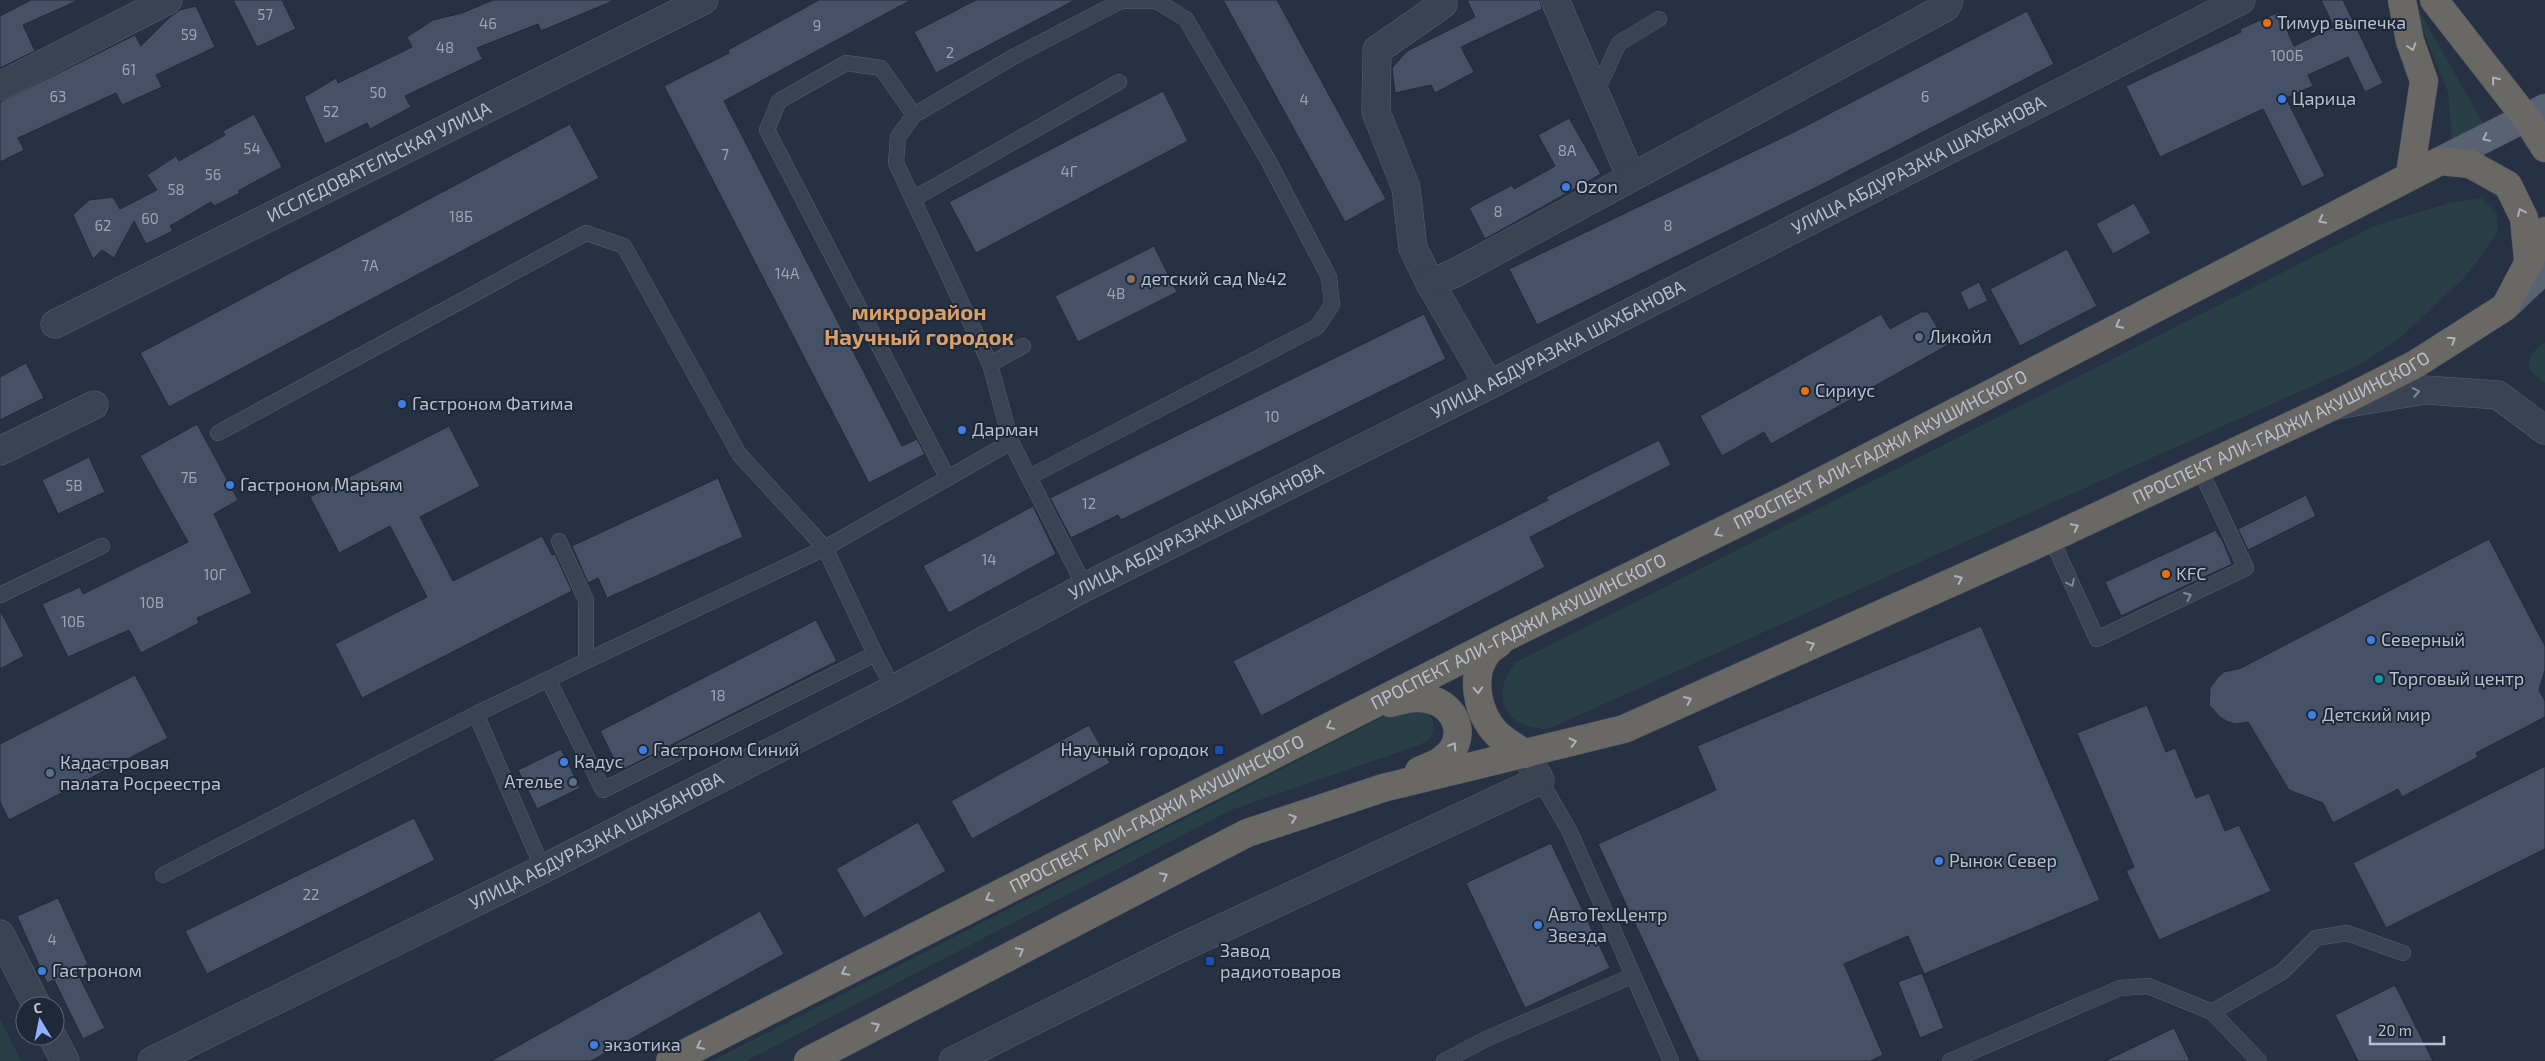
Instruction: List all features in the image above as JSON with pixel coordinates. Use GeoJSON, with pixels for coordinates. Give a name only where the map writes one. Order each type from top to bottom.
{"type":"FeatureCollection","features":[{"type":"Feature","properties":{"kind":"highway"},"geometry":{"type":"LineString","coordinates":[[2402,0],[2410,42],[2424,81],[2410,174]]}},
{"type":"Feature","properties":{"kind":"highway"},"geometry":{"type":"LineString","coordinates":[[2434,0],[2535,113],[2545,147]]}},
{"type":"Feature","properties":{"kind":"highway"},"geometry":{"type":"LineString","coordinates":[[2440,161],[2470,164],[2508,185],[2524,218],[2537,265]]}},
{"type":"Feature","properties":{"kind":"highway","name":"ПРОСПЕКТ АЛИ-ГАДЖИ АКУШИНСКОГО"},"geometry":{"type":"LineString","coordinates":[[670,1061],[1508,636],[1793,496],[2410,174],[2440,161]]}},
{"type":"Feature","properties":{"kind":"highway"},"geometry":{"type":"LineString","coordinates":[[2537,265],[2545,231]]}},
{"type":"Feature","properties":{"kind":"highway","name":"ПРОСПЕКТ АЛИ-ГАДЖИ АКУШИНСКОГО"},"geometry":{"type":"LineString","coordinates":[[808,1061],[836,1055],[1247,833],[1383,788],[1526,754],[1634,724],[2051,538],[2199,467],[2333,406],[2414,365],[2505,307],[2537,265]]}},
{"type":"Feature","properties":{"kind":"highway"},"geometry":{"type":"LineString","coordinates":[[1508,636],[1486,654],[1477,677],[1478,697],[1482,710],[1497,734],[1526,754]]}},
{"type":"Feature","properties":{"kind":"highway"},"geometry":{"type":"LineString","coordinates":[[1362,710],[1415,697],[1430,699],[1445,706],[1453,716],[1458,730],[1458,742],[1443,759],[1383,788]]}},
{"type":"Feature","properties":{"kind":"main road"},"geometry":{"type":"LineString","coordinates":[[2440,161],[2535,113]]}},
{"type":"Feature","properties":{"kind":"street"},"geometry":{"type":"LineString","coordinates":[[0,86],[168,0]]}},
{"type":"Feature","properties":{"kind":"street","name":"ИССЛЕДОВАТЕЛЬСКАЯ УЛИЦА"},"geometry":{"type":"LineString","coordinates":[[55,324],[704,0]]}},
{"type":"Feature","properties":{"kind":"street"},"geometry":{"type":"LineString","coordinates":[[1441,0],[1443,4],[1377,50],[1376,112],[1406,188],[1413,248],[1430,283],[1489,385]]}},
{"type":"Feature","properties":{"kind":"street"},"geometry":{"type":"LineString","coordinates":[[1555,0],[1631,177]]}},
{"type":"Feature","properties":{"kind":"street"},"geometry":{"type":"LineString","coordinates":[[1430,283],[1455,273],[1946,7],[1949,0]]}},
{"type":"Feature","properties":{"kind":"street","name":"УЛИЦА АБДУРАЗАКА ШАХБАНОВА"},"geometry":{"type":"LineString","coordinates":[[152,1061],[543,869],[894,689],[1085,587],[1489,385],[2241,0]]}},
{"type":"Feature","properties":{"kind":"street"},"geometry":{"type":"LineString","coordinates":[[2333,406],[2426,390],[2498,395],[2545,430]]}},
{"type":"Feature","properties":{"kind":"street"},"geometry":{"type":"LineString","coordinates":[[0,451],[94,405]]}},
{"type":"Feature","properties":{"kind":"street"},"geometry":{"type":"LineString","coordinates":[[953,1061],[1180,948],[1540,780],[1526,754]]}},
{"type":"Feature","properties":{"kind":"street"},"geometry":{"type":"LineString","coordinates":[[0,934],[32,996]]}},
{"type":"Feature","properties":{"kind":"street"},"geometry":{"type":"LineString","coordinates":[[57,1046],[65,1061]]}},
{"type":"Feature","properties":{"kind":"lane"},"geometry":{"type":"LineString","coordinates":[[1030,477],[1317,327],[1332,304],[1329,276],[1268,160],[1186,19],[1156,1],[1121,0],[1016,56],[914,115],[898,137],[896,163],[990,364],[1012,442],[1085,587]]}},
{"type":"Feature","properties":{"kind":"lane"},"geometry":{"type":"LineString","coordinates":[[1595,95],[1619,43],[1658,19]]}},
{"type":"Feature","properties":{"kind":"lane"},"geometry":{"type":"LineString","coordinates":[[914,115],[881,68],[846,63],[779,101],[767,130],[946,477]]}},
{"type":"Feature","properties":{"kind":"lane"},"geometry":{"type":"LineString","coordinates":[[913,199],[1120,82]]}},
{"type":"Feature","properties":{"kind":"lane"},"geometry":{"type":"LineString","coordinates":[[218,433],[586,233],[624,246],[739,454],[824,548],[894,689]]}},
{"type":"Feature","properties":{"kind":"lane"},"geometry":{"type":"LineString","coordinates":[[990,364],[1023,346]]}},
{"type":"Feature","properties":{"kind":"lane"},"geometry":{"type":"LineString","coordinates":[[162,875],[476,714],[824,548],[946,477],[1012,442]]}},
{"type":"Feature","properties":{"kind":"lane"},"geometry":{"type":"LineString","coordinates":[[2051,538],[2097,639],[2246,568],[2199,467]]}},
{"type":"Feature","properties":{"kind":"lane"},"geometry":{"type":"LineString","coordinates":[[559,541],[586,600],[586,661]]}},
{"type":"Feature","properties":{"kind":"lane"},"geometry":{"type":"LineString","coordinates":[[0,595],[102,546]]}},
{"type":"Feature","properties":{"kind":"lane"},"geometry":{"type":"LineString","coordinates":[[548,679],[603,790],[875,654]]}},
{"type":"Feature","properties":{"kind":"lane"},"geometry":{"type":"LineString","coordinates":[[476,714],[543,869]]}},
{"type":"Feature","properties":{"kind":"lane"},"geometry":{"type":"LineString","coordinates":[[1540,780],[1569,830],[1671,1061]]}},
{"type":"Feature","properties":{"kind":"lane"},"geometry":{"type":"LineString","coordinates":[[2212,1012],[2282,972],[2316,938],[2347,933],[2403,953]]}},
{"type":"Feature","properties":{"kind":"lane"},"geometry":{"type":"LineString","coordinates":[[1444,1061],[1486,1039],[1632,976]]}},
{"type":"Feature","properties":{"kind":"lane"},"geometry":{"type":"LineString","coordinates":[[1950,1061],[2120,988],[2148,986],[2212,1012],[2259,1061]]}},
{"type":"Feature","properties":{"kind":"green space"},"geometry":{"type":"Polygon","coordinates":[[[2411,0],[2413,0],[2488,132],[2452,141],[2448,92],[2411,0]]]}},
{"type":"Feature","properties":{"kind":"green space"},"geometry":{"type":"Polygon","coordinates":[[[2481,198],[2496,213],[2498,232],[2466,276],[2401,337],[2361,364],[1548,729],[1533,728],[1521,723],[1512,717],[1506,709],[1503,699],[1503,688],[1507,676],[1515,663],[2374,226],[2449,203],[2481,198]]]}},
{"type":"Feature","properties":{"kind":"green space"},"geometry":{"type":"Polygon","coordinates":[[[2545,343],[2545,383],[2533,373],[2529,363],[2533,353],[2545,343]]]}},
{"type":"Feature","properties":{"kind":"green space"},"geometry":{"type":"Polygon","coordinates":[[[1426,711],[1433,721],[1433,731],[1430,739],[1419,745],[1231,810],[746,1061],[712,1061],[1393,712],[1426,711]]]}},
{"type":"Feature","properties":{"kind":"green space"},"geometry":{"type":"Polygon","coordinates":[[[0,1019],[21,1061],[0,1061],[0,1019]]]}},
{"type":"Feature","properties":{"kind":"building"},"geometry":{"type":"Polygon","coordinates":[[[31,0],[79,0],[23,25],[35,51],[0,68],[0,16],[31,0]]]}},
{"type":"Feature","properties":{"kind":"building"},"geometry":{"type":"Polygon","coordinates":[[[233,0],[282,0],[296,29],[257,47],[233,0]]]}},
{"type":"Feature","properties":{"kind":"building"},"geometry":{"type":"Polygon","coordinates":[[[493,0],[615,0],[541,31],[538,24],[477,48],[483,59],[405,96],[411,107],[370,129],[367,123],[325,144],[304,97],[336,78],[338,83],[412,47],[407,37],[433,20],[462,13],[493,0]]]}},
{"type":"Feature","properties":{"kind":"building"},"geometry":{"type":"Polygon","coordinates":[[[819,0],[911,0],[724,101],[902,446],[917,439],[925,454],[869,483],[664,86],[729,53],[728,50],[819,0]]]}},
{"type":"Feature","properties":{"kind":"building"},"geometry":{"type":"Polygon","coordinates":[[[976,0],[1075,0],[936,73],[914,32],[976,0]]]}},
{"type":"Feature","properties":{"kind":"building"},"geometry":{"type":"Polygon","coordinates":[[[1223,0],[1277,0],[1386,199],[1345,222],[1223,0]]]}},
{"type":"Feature","properties":{"kind":"building"},"geometry":{"type":"Polygon","coordinates":[[[1467,0],[1540,0],[1542,9],[1461,47],[1474,72],[1435,93],[1431,85],[1395,93],[1392,68],[1407,51],[1475,17],[1467,0]]]}},
{"type":"Feature","properties":{"kind":"building"},"geometry":{"type":"Polygon","coordinates":[[[2321,0],[2343,0],[2383,83],[2365,92],[2348,57],[2308,75],[2313,86],[2286,98],[2325,176],[2302,187],[2263,109],[2160,157],[2126,86],[2241,32],[2240,29],[2279,12],[2294,46],[2334,27],[2321,0]]]}},
{"type":"Feature","properties":{"kind":"building"},"geometry":{"type":"Polygon","coordinates":[[[196,6],[215,47],[156,75],[162,87],[122,105],[116,93],[18,138],[24,150],[0,162],[0,102],[135,35],[141,46],[170,17],[180,10],[196,6]]]}},
{"type":"Feature","properties":{"kind":"building"},"geometry":{"type":"Polygon","coordinates":[[[2027,11],[2054,64],[1823,184],[1537,325],[1509,269],[1796,131],[2027,11]]]}},
{"type":"Feature","properties":{"kind":"building"},"geometry":{"type":"Polygon","coordinates":[[[1163,91],[1188,141],[976,253],[949,202],[1163,91]]]}},
{"type":"Feature","properties":{"kind":"building"},"geometry":{"type":"Polygon","coordinates":[[[254,114],[282,167],[238,191],[240,193],[214,206],[211,202],[170,226],[173,231],[146,244],[134,221],[114,258],[102,250],[93,259],[73,215],[89,200],[113,197],[120,209],[157,190],[147,175],[176,156],[179,161],[225,135],[223,131],[254,114]]]}},
{"type":"Feature","properties":{"kind":"building"},"geometry":{"type":"Polygon","coordinates":[[[1569,118],[1601,174],[1485,239],[1469,208],[1512,185],[1514,189],[1555,166],[1538,135],[1569,118]]]}},
{"type":"Feature","properties":{"kind":"building"},"geometry":{"type":"Polygon","coordinates":[[[570,124],[599,178],[169,407],[140,353],[570,124]]]}},
{"type":"Feature","properties":{"kind":"building"},"geometry":{"type":"Polygon","coordinates":[[[2134,203],[2151,233],[2113,254],[2096,224],[2134,203]]]}},
{"type":"Feature","properties":{"kind":"building"},"geometry":{"type":"Polygon","coordinates":[[[1154,246],[1177,292],[1078,342],[1055,296],[1154,246]]]}},
{"type":"Feature","properties":{"kind":"building"},"geometry":{"type":"Polygon","coordinates":[[[2067,249],[2097,306],[2020,346],[1990,289],[2067,249]]]}},
{"type":"Feature","properties":{"kind":"building"},"geometry":{"type":"Polygon","coordinates":[[[1979,282],[1988,301],[1968,310],[1960,292],[1979,282]]]}},
{"type":"Feature","properties":{"kind":"building","name":"Сириус"},"geometry":{"type":"Polygon","coordinates":[[[1921,312],[1928,312],[1948,345],[1771,444],[1764,432],[1722,456],[1700,416],[1881,314],[1890,329],[1921,312]]]}},
{"type":"Feature","properties":{"kind":"building"},"geometry":{"type":"Polygon","coordinates":[[[1424,314],[1446,359],[1121,520],[1118,515],[1071,538],[1050,498],[1424,314]]]}},
{"type":"Feature","properties":{"kind":"building"},"geometry":{"type":"Polygon","coordinates":[[[26,363],[44,398],[0,420],[0,377],[26,363]]]}},
{"type":"Feature","properties":{"kind":"building"},"geometry":{"type":"Polygon","coordinates":[[[197,424],[238,500],[214,514],[252,593],[197,618],[199,623],[141,653],[129,630],[68,657],[42,604],[80,587],[83,594],[188,542],[140,456],[197,424]]]}},
{"type":"Feature","properties":{"kind":"building"},"geometry":{"type":"Polygon","coordinates":[[[449,426],[480,486],[420,517],[453,581],[542,536],[552,555],[555,554],[572,591],[362,698],[335,644],[427,597],[390,526],[339,553],[310,497],[449,426]]]}},
{"type":"Feature","properties":{"kind":"building"},"geometry":{"type":"Polygon","coordinates":[[[1659,440],[1671,465],[1530,537],[1545,567],[1261,716],[1233,661],[1548,500],[1546,497],[1659,440]]]}},
{"type":"Feature","properties":{"kind":"building"},"geometry":{"type":"Polygon","coordinates":[[[89,457],[105,492],[58,514],[42,480],[89,457]]]}},
{"type":"Feature","properties":{"kind":"building"},"geometry":{"type":"Polygon","coordinates":[[[718,478],[743,537],[607,598],[598,578],[588,583],[572,546],[718,478]]]}},
{"type":"Feature","properties":{"kind":"building"},"geometry":{"type":"Polygon","coordinates":[[[2306,495],[2316,516],[2248,550],[2238,529],[2306,495]]]}},
{"type":"Feature","properties":{"kind":"building"},"geometry":{"type":"Polygon","coordinates":[[[1033,506],[1056,554],[949,613],[923,566],[1033,506]]]}},
{"type":"Feature","properties":{"kind":"building"},"geometry":{"type":"Polygon","coordinates":[[[2216,530],[2221,537],[2232,564],[2121,616],[2105,582],[2216,530]]]}},
{"type":"Feature","properties":{"kind":"building","name":"Торговый центр"},"geometry":{"type":"Polygon","coordinates":[[[2489,539],[2545,646],[2545,670],[2539,690],[2545,701],[2545,717],[2476,753],[2478,757],[2402,797],[2398,789],[2333,823],[2323,803],[2289,790],[2248,722],[2236,724],[2228,722],[2220,717],[2209,705],[2210,688],[2224,672],[2241,668],[2489,539]]]}},
{"type":"Feature","properties":{"kind":"building"},"geometry":{"type":"Polygon","coordinates":[[[0,610],[24,656],[0,669],[0,610]]]}},
{"type":"Feature","properties":{"kind":"building"},"geometry":{"type":"Polygon","coordinates":[[[816,620],[837,661],[620,771],[600,731],[816,620]]]}},
{"type":"Feature","properties":{"kind":"building","name":"Рынок Север"},"geometry":{"type":"Polygon","coordinates":[[[1981,626],[2100,900],[1924,974],[1908,936],[1844,964],[1883,1055],[1870,1061],[1699,1061],[1598,844],[1716,790],[1697,746],[1981,626]]]}},
{"type":"Feature","properties":{"kind":"building","name":"Кадастровая палата Росреестра"},"geometry":{"type":"Polygon","coordinates":[[[135,675],[168,738],[9,820],[0,802],[0,744],[135,675]]]}},
{"type":"Feature","properties":{"kind":"building"},"geometry":{"type":"Polygon","coordinates":[[[2147,705],[2166,752],[2175,748],[2196,798],[2209,793],[2225,831],[2239,825],[2271,891],[2159,940],[2126,871],[2134,867],[2077,733],[2147,705]]]}},
{"type":"Feature","properties":{"kind":"building"},"geometry":{"type":"Polygon","coordinates":[[[1089,725],[1110,763],[972,839],[951,801],[1089,725]]]}},
{"type":"Feature","properties":{"kind":"building"},"geometry":{"type":"Polygon","coordinates":[[[561,749],[580,788],[537,809],[518,770],[561,749]]]}},
{"type":"Feature","properties":{"kind":"building"},"geometry":{"type":"Polygon","coordinates":[[[2545,766],[2545,849],[2386,928],[2353,863],[2545,766]]]}},
{"type":"Feature","properties":{"kind":"building"},"geometry":{"type":"Polygon","coordinates":[[[414,818],[435,860],[207,974],[185,931],[414,818]]]}},
{"type":"Feature","properties":{"kind":"building"},"geometry":{"type":"Polygon","coordinates":[[[918,822],[946,871],[864,918],[836,869],[918,822]]]}},
{"type":"Feature","properties":{"kind":"building","name":"АвтоТехЦентр Звезда"},"geometry":{"type":"Polygon","coordinates":[[[1551,843],[1610,968],[1525,1008],[1466,883],[1551,843]]]}},
{"type":"Feature","properties":{"kind":"building"},"geometry":{"type":"Polygon","coordinates":[[[58,898],[88,964],[76,970],[105,1028],[83,1039],[65,1002],[65,996],[62,996],[54,980],[47,983],[17,916],[58,898]]]}},
{"type":"Feature","properties":{"kind":"building"},"geometry":{"type":"Polygon","coordinates":[[[760,911],[784,954],[591,1061],[491,1061],[760,911]]]}},
{"type":"Feature","properties":{"kind":"building"},"geometry":{"type":"Polygon","coordinates":[[[1922,973],[1944,1028],[1920,1038],[1898,982],[1922,973]]]}},
{"type":"Feature","properties":{"kind":"building"},"geometry":{"type":"Polygon","coordinates":[[[2395,985],[2433,1061],[2358,1061],[2335,1015],[2395,985]]]}},
{"type":"Feature","properties":{"kind":"building"},"geometry":{"type":"Polygon","coordinates":[[[2174,1028],[2190,1061],[2105,1061],[2174,1028]]]}},
{"type":"Feature","properties":{"kind":"place","name":"Тимур выпечка"},"geometry":{"type":"Point","coordinates":[2267,23]}},
{"type":"Feature","properties":{"kind":"place","name":"Царица"},"geometry":{"type":"Point","coordinates":[2282,99]}},
{"type":"Feature","properties":{"kind":"place","name":"Ozon"},"geometry":{"type":"Point","coordinates":[1566,187]}},
{"type":"Feature","properties":{"kind":"place","name":"детский сад №42"},"geometry":{"type":"Point","coordinates":[1131,279]}},
{"type":"Feature","properties":{"kind":"place","name":"Ликойл"},"geometry":{"type":"Point","coordinates":[1919,337]}},
{"type":"Feature","properties":{"kind":"place","name":"Сириус"},"geometry":{"type":"Point","coordinates":[1805,391]}},
{"type":"Feature","properties":{"kind":"place","name":"Гастроном Фатима"},"geometry":{"type":"Point","coordinates":[402,404]}},
{"type":"Feature","properties":{"kind":"place","name":"Дарман"},"geometry":{"type":"Point","coordinates":[962,430]}},
{"type":"Feature","properties":{"kind":"place","name":"Гастроном Марьям"},"geometry":{"type":"Point","coordinates":[230,485]}},
{"type":"Feature","properties":{"kind":"place","name":"KFC"},"geometry":{"type":"Point","coordinates":[2166,574]}},
{"type":"Feature","properties":{"kind":"place","name":"Северный"},"geometry":{"type":"Point","coordinates":[2371,640]}},
{"type":"Feature","properties":{"kind":"place","name":"Торговый центр"},"geometry":{"type":"Point","coordinates":[2379,679]}},
{"type":"Feature","properties":{"kind":"place","name":"Детский мир"},"geometry":{"type":"Point","coordinates":[2312,715]}},
{"type":"Feature","properties":{"kind":"place","name":"Гастроном Синий"},"geometry":{"type":"Point","coordinates":[643,750]}},
{"type":"Feature","properties":{"kind":"place","name":"Научный городок"},"geometry":{"type":"Point","coordinates":[1219,750]}},
{"type":"Feature","properties":{"kind":"place","name":"Кадус"},"geometry":{"type":"Point","coordinates":[564,762]}},
{"type":"Feature","properties":{"kind":"place","name":"Кадастровая палата Росреестра"},"geometry":{"type":"Point","coordinates":[50,773]}},
{"type":"Feature","properties":{"kind":"place","name":"Ателье"},"geometry":{"type":"Point","coordinates":[573,782]}},
{"type":"Feature","properties":{"kind":"place","name":"Рынок Север"},"geometry":{"type":"Point","coordinates":[1939,861]}},
{"type":"Feature","properties":{"kind":"place","name":"АвтоТехЦентр Звезда"},"geometry":{"type":"Point","coordinates":[1538,925]}},
{"type":"Feature","properties":{"kind":"place","name":"Завод радиотоваров"},"geometry":{"type":"Point","coordinates":[1210,961]}},
{"type":"Feature","properties":{"kind":"place","name":"Гастроном"},"geometry":{"type":"Point","coordinates":[42,971]}},
{"type":"Feature","properties":{"kind":"place","name":"экзотика"},"geometry":{"type":"Point","coordinates":[594,1045]}},
{"type":"Feature","properties":{"kind":"district","name":"микрорайон Научный городок"},"geometry":{"type":"Point","coordinates":[919,324]}}]}
